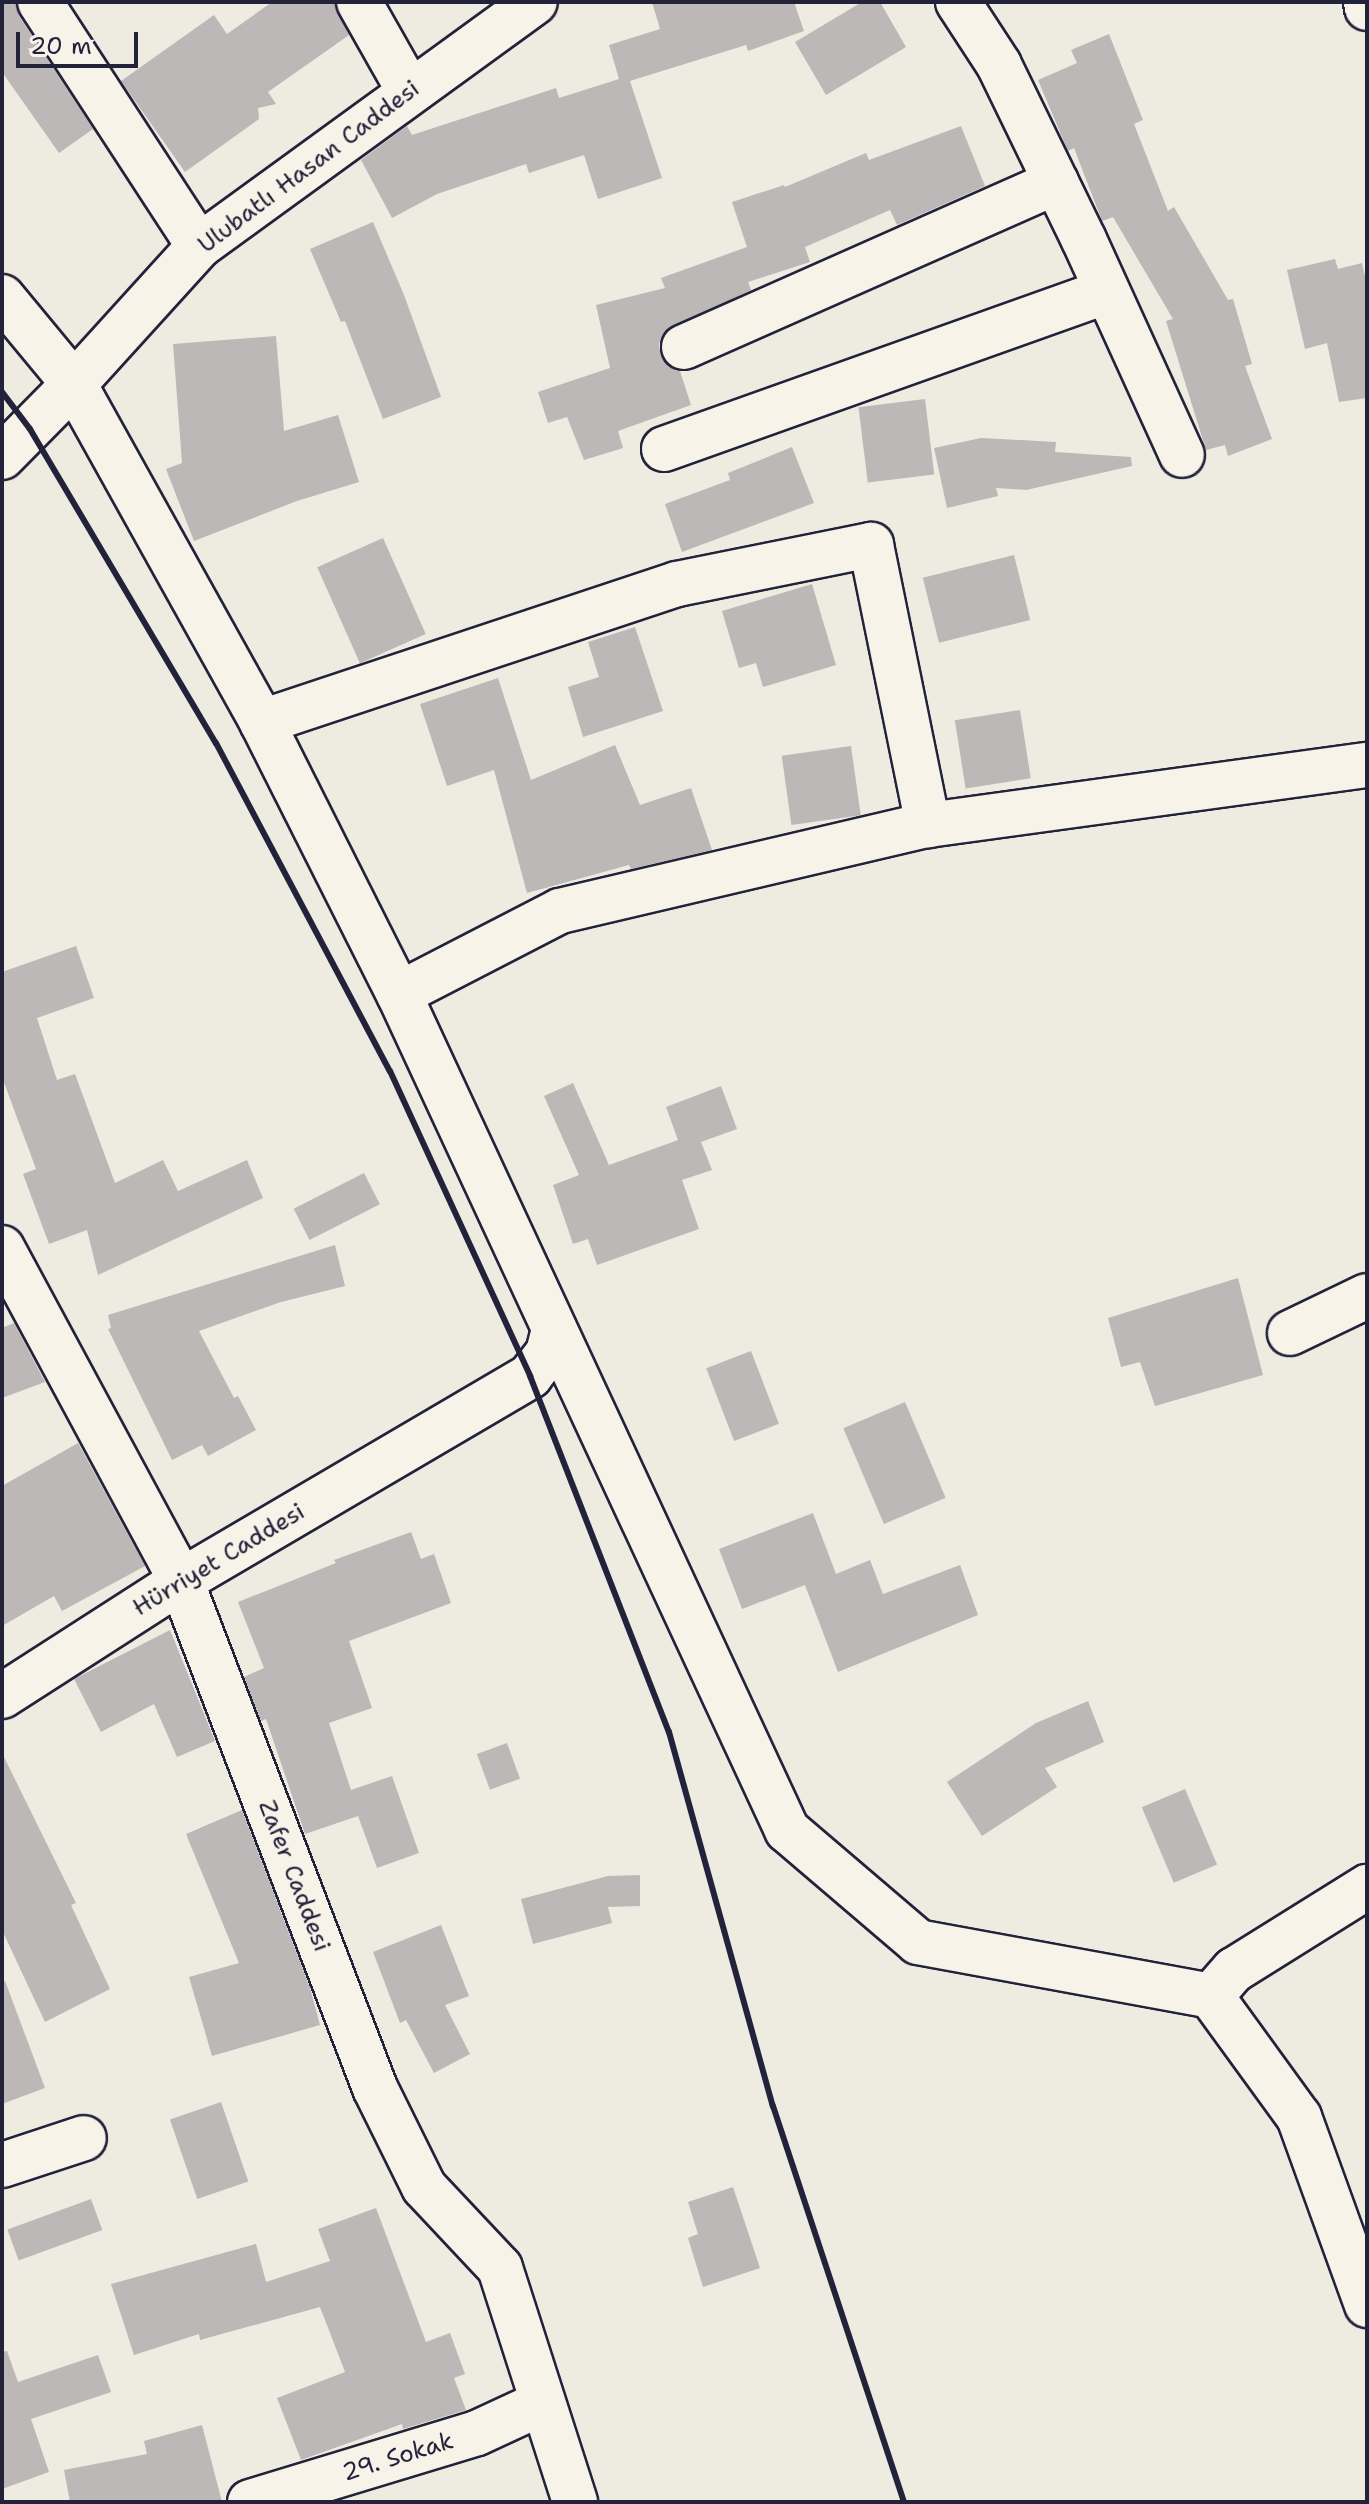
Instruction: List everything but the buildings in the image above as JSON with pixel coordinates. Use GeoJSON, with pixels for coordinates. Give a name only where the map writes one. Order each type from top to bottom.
{"type":"FeatureCollection","features":[{"type":"Feature","properties":{"kind":"street"},"geometry":{"type":"LineString","coordinates":[[40,2],[199,246]]}},
{"type":"Feature","properties":{"kind":"street"},"geometry":{"type":"LineString","coordinates":[[359,2],[410,92]]}},
{"type":"Feature","properties":{"kind":"street","name":"Ulubatlı Hasan Caddesi"},"geometry":{"type":"LineString","coordinates":[[2,457],[74,384],[199,246],[535,2]]}},
{"type":"Feature","properties":{"kind":"street"},"geometry":{"type":"LineString","coordinates":[[958,2],[999,65],[1182,455]]}},
{"type":"Feature","properties":{"kind":"street"},"geometry":{"type":"LineString","coordinates":[[1366,2],[1367,8]]}},
{"type":"Feature","properties":{"kind":"street"},"geometry":{"type":"LineString","coordinates":[[684,347],[1056,182]]}},
{"type":"Feature","properties":{"kind":"street"},"geometry":{"type":"LineString","coordinates":[[664,449],[1107,291]]}},
{"type":"Feature","properties":{"kind":"street"},"geometry":{"type":"LineString","coordinates":[[2,297],[74,384],[262,722],[399,994],[787,1830],[918,1942],[1211,1996],[1299,2117],[1367,2305]]}},
{"type":"Feature","properties":{"kind":"street"},"geometry":{"type":"LineString","coordinates":[[262,722],[677,584],[871,545],[928,825]]}},
{"type":"Feature","properties":{"kind":"street"},"geometry":{"type":"LineString","coordinates":[[399,994],[560,911],[928,825],[1367,765]]}},
{"type":"Feature","properties":{"kind":"street","name":"Zafer Caddesi"},"geometry":{"type":"LineString","coordinates":[[2,1248],[181,1581],[375,2088],[424,2187],[500,2268],[575,2502]]}},
{"type":"Feature","properties":{"kind":"street"},"geometry":{"type":"LineString","coordinates":[[1290,1333],[1367,1296]]}},
{"type":"Feature","properties":{"kind":"street","name":"Hürriyet Caddesi"},"geometry":{"type":"LineString","coordinates":[[2,1696],[181,1581],[530,1376],[548,1353],[554,1329]]}},
{"type":"Feature","properties":{"kind":"street"},"geometry":{"type":"LineString","coordinates":[[1211,1996],[1234,1970],[1367,1887]]}},
{"type":"Feature","properties":{"kind":"street"},"geometry":{"type":"LineString","coordinates":[[2,2165],[84,2138]]}},
{"type":"Feature","properties":{"kind":"street","name":"29. Sokak"},"geometry":{"type":"LineString","coordinates":[[250,2502],[477,2433],[542,2403]]}},
{"type":"Feature","properties":{"kind":"railway"},"geometry":{"type":"LineString","coordinates":[[2,392],[30,429],[216,743],[390,1071],[530,1376],[669,1732],[773,2106],[904,2502]]}}]}
